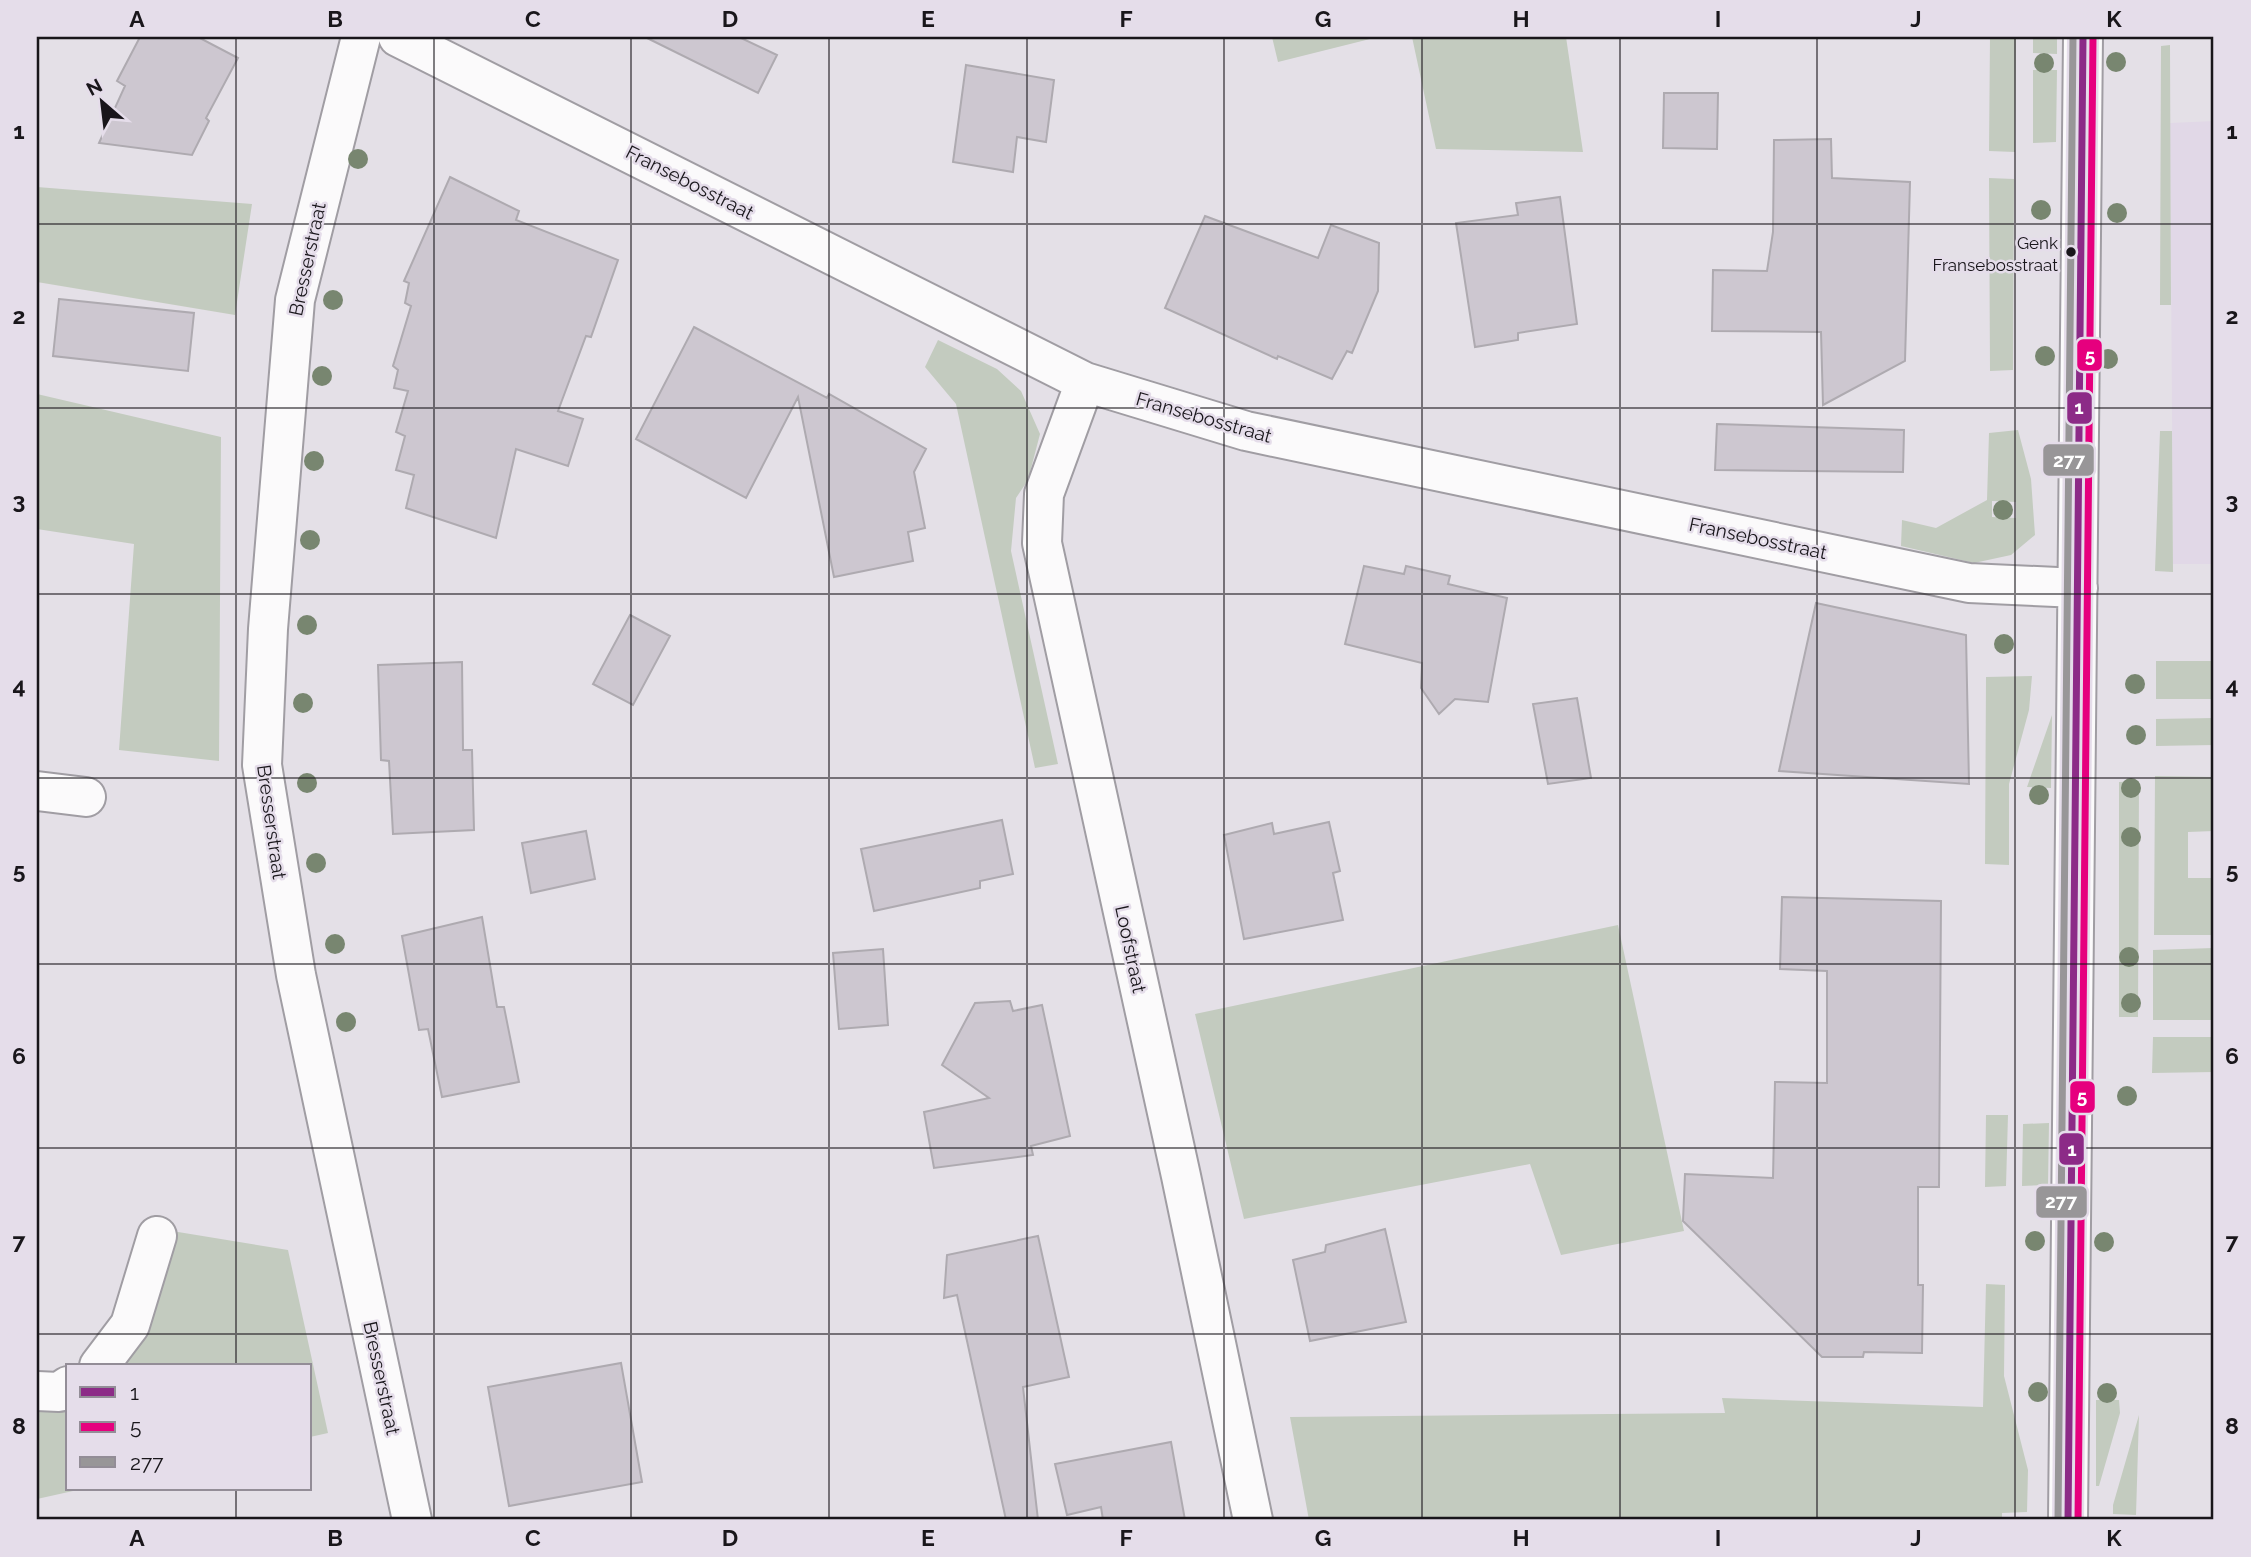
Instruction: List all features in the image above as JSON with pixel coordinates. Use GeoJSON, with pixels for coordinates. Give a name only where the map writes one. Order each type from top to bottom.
{"type":"FeatureCollection","features":[{"type":"Feature","properties":{"kind":"street","name":"Bresserstraat"},"geometry":{"type":"LineString","coordinates":[[361,37],[295,300],[268,629],[262,765],[296,975],[412,1520]]}},
{"type":"Feature","properties":{"kind":"street","name":"Fransebosstraat"},"geometry":{"type":"LineString","coordinates":[[398,37],[1084,382],[1246,431],[1969,583],[2078,588]]}},
{"type":"Feature","properties":{"kind":"street"},"geometry":{"type":"LineString","coordinates":[[2068,1520],[2082,37]]}},
{"type":"Feature","properties":{"kind":"street","name":"Loofstraat"},"geometry":{"type":"LineString","coordinates":[[1084,382],[1044,494],[1042,543],[1181,1176],[1253,1520]]}},
{"type":"Feature","properties":{"kind":"street"},"geometry":{"type":"LineString","coordinates":[[37,791],[86,797]]}},
{"type":"Feature","properties":{"kind":"street"},"geometry":{"type":"LineString","coordinates":[[101,1364],[130,1325],[157,1237]]}},
{"type":"Feature","properties":{"kind":"street"},"geometry":{"type":"LineString","coordinates":[[37,1391],[59,1392],[66,1388]]}},
{"type":"Feature","properties":{"kind":"shaded area"},"geometry":{"type":"Polygon","coordinates":[[[1272,37],[1378,37],[1278,62],[1272,37]]]}},
{"type":"Feature","properties":{"kind":"shaded area"},"geometry":{"type":"Polygon","coordinates":[[[1412,37],[1566,37],[1583,152],[1436,149],[1412,37]]]}},
{"type":"Feature","properties":{"kind":"shaded area"},"geometry":{"type":"Polygon","coordinates":[[[1990,37],[2016,37],[2015,152],[1989,151],[1990,37]]]}},
{"type":"Feature","properties":{"kind":"shaded area"},"geometry":{"type":"Polygon","coordinates":[[[2033,37],[2057,37],[2057,54],[2033,53],[2033,37]]]}},
{"type":"Feature","properties":{"kind":"shaded area"},"geometry":{"type":"Polygon","coordinates":[[[2170,45],[2171,305],[2160,305],[2161,46],[2170,45]]]}},
{"type":"Feature","properties":{"kind":"shaded area"},"geometry":{"type":"Polygon","coordinates":[[[2033,70],[2057,70],[2056,142],[2033,143],[2033,70]]]}},
{"type":"Feature","properties":{"kind":"shaded area"},"geometry":{"type":"Polygon","coordinates":[[[2214,121],[2214,564],[2173,564],[2170,123],[2214,121]]]}},
{"type":"Feature","properties":{"kind":"shaded area"},"geometry":{"type":"Polygon","coordinates":[[[1989,178],[2014,179],[2013,370],[1990,371],[1989,178]]]}},
{"type":"Feature","properties":{"kind":"shaded area"},"geometry":{"type":"Polygon","coordinates":[[[37,187],[252,204],[235,315],[37,282],[37,187]]]}},
{"type":"Feature","properties":{"kind":"shaded area"},"geometry":{"type":"Polygon","coordinates":[[[938,340],[997,369],[1021,391],[1040,434],[1028,480],[1016,498],[1011,551],[1058,764],[1035,768],[956,404],[925,367],[938,340]]]}},
{"type":"Feature","properties":{"kind":"shaded area"},"geometry":{"type":"Polygon","coordinates":[[[37,394],[221,437],[219,761],[119,750],[134,544],[37,529],[37,394]]]}},
{"type":"Feature","properties":{"kind":"shaded area"},"geometry":{"type":"Polygon","coordinates":[[[2018,430],[2031,479],[2035,535],[2011,555],[1974,563],[1901,546],[1902,520],[1936,528],[1987,500],[1989,433],[2018,430]],[[1992,501],[1992,517],[2016,518],[2016,502],[1992,501]]]}},
{"type":"Feature","properties":{"kind":"shaded area"},"geometry":{"type":"Polygon","coordinates":[[[2160,431],[2172,431],[2173,572],[2155,571],[2160,431]]]}},
{"type":"Feature","properties":{"kind":"shaded area"},"geometry":{"type":"Polygon","coordinates":[[[2156,661],[2214,661],[2214,699],[2156,699],[2156,661]]]}},
{"type":"Feature","properties":{"kind":"shaded area"},"geometry":{"type":"Polygon","coordinates":[[[2032,676],[2029,710],[2009,784],[2009,865],[1985,864],[1986,677],[2032,676]]]}},
{"type":"Feature","properties":{"kind":"shaded area"},"geometry":{"type":"Polygon","coordinates":[[[2052,715],[2051,788],[2027,787],[2052,715]]]}},
{"type":"Feature","properties":{"kind":"shaded area"},"geometry":{"type":"Polygon","coordinates":[[[2214,718],[2214,745],[2156,746],[2156,719],[2214,718]]]}},
{"type":"Feature","properties":{"kind":"shaded area"},"geometry":{"type":"Polygon","coordinates":[[[2155,776],[2214,777],[2214,831],[2188,832],[2188,878],[2214,878],[2214,935],[2154,935],[2155,776]]]}},
{"type":"Feature","properties":{"kind":"shaded area"},"geometry":{"type":"Polygon","coordinates":[[[2139,781],[2138,1017],[2119,1017],[2119,782],[2139,781]]]}},
{"type":"Feature","properties":{"kind":"shaded area"},"geometry":{"type":"Polygon","coordinates":[[[1618,925],[1684,1231],[1561,1255],[1530,1164],[1244,1219],[1195,1014],[1618,925]]]}},
{"type":"Feature","properties":{"kind":"shaded area"},"geometry":{"type":"Polygon","coordinates":[[[2213,948],[2214,1020],[2153,1020],[2153,950],[2213,948]]]}},
{"type":"Feature","properties":{"kind":"shaded area"},"geometry":{"type":"Polygon","coordinates":[[[2153,1037],[2214,1037],[2214,1072],[2152,1073],[2153,1037]]]}},
{"type":"Feature","properties":{"kind":"shaded area"},"geometry":{"type":"Polygon","coordinates":[[[1986,1115],[2008,1115],[2006,1186],[1985,1187],[1986,1115]]]}},
{"type":"Feature","properties":{"kind":"shaded area"},"geometry":{"type":"Polygon","coordinates":[[[2049,1123],[2048,1185],[2022,1186],[2023,1124],[2049,1123]]]}},
{"type":"Feature","properties":{"kind":"shaded area"},"geometry":{"type":"Polygon","coordinates":[[[172,1231],[288,1250],[328,1433],[312,1437],[312,1364],[126,1364],[141,1344],[172,1231]]]}},
{"type":"Feature","properties":{"kind":"shaded area"},"geometry":{"type":"Polygon","coordinates":[[[1986,1284],[2005,1285],[2004,1376],[2028,1470],[2027,1512],[2002,1513],[2002,1520],[1309,1520],[1290,1417],[1725,1413],[1722,1398],[1983,1407],[1986,1284]]]}},
{"type":"Feature","properties":{"kind":"shaded area"},"geometry":{"type":"Polygon","coordinates":[[[2096,1400],[2119,1400],[2120,1413],[2099,1486],[2096,1486],[2096,1400]]]}},
{"type":"Feature","properties":{"kind":"shaded area"},"geometry":{"type":"Polygon","coordinates":[[[66,1406],[66,1490],[78,1490],[37,1499],[37,1409],[66,1406]]]}},
{"type":"Feature","properties":{"kind":"shaded area"},"geometry":{"type":"Polygon","coordinates":[[[2139,1415],[2136,1515],[2113,1514],[2113,1505],[2139,1415]]]}},
{"type":"Feature","properties":{"kind":"building"},"geometry":{"type":"Polygon","coordinates":[[[140,37],[198,37],[238,58],[206,118],[209,121],[192,155],[99,143],[125,86],[117,81],[140,37]]]}},
{"type":"Feature","properties":{"kind":"building"},"geometry":{"type":"Polygon","coordinates":[[[645,37],[739,37],[777,55],[758,93],[645,37]]]}},
{"type":"Feature","properties":{"kind":"building"},"geometry":{"type":"Polygon","coordinates":[[[966,65],[1054,80],[1046,142],[1017,137],[1013,172],[953,162],[966,65]]]}},
{"type":"Feature","properties":{"kind":"building"},"geometry":{"type":"Polygon","coordinates":[[[1664,93],[1718,93],[1717,149],[1663,148],[1664,93]]]}},
{"type":"Feature","properties":{"kind":"building"},"geometry":{"type":"Polygon","coordinates":[[[1831,139],[1832,178],[1910,182],[1905,361],[1823,405],[1821,332],[1712,331],[1713,270],[1767,271],[1773,232],[1774,140],[1831,139]]]}},
{"type":"Feature","properties":{"kind":"building"},"geometry":{"type":"Polygon","coordinates":[[[450,177],[519,211],[516,220],[618,260],[591,337],[586,336],[558,411],[583,419],[568,466],[516,449],[496,538],[406,508],[414,475],[396,470],[405,436],[396,432],[408,391],[394,388],[398,370],[393,366],[411,306],[405,303],[409,283],[404,281],[450,177]]]}},
{"type":"Feature","properties":{"kind":"building"},"geometry":{"type":"Polygon","coordinates":[[[1560,197],[1577,324],[1518,333],[1518,340],[1475,347],[1456,223],[1518,215],[1516,203],[1560,197]]]}},
{"type":"Feature","properties":{"kind":"building"},"geometry":{"type":"Polygon","coordinates":[[[1205,216],[1318,258],[1331,225],[1379,243],[1378,291],[1352,353],[1347,351],[1332,379],[1278,356],[1277,359],[1165,308],[1205,216]]]}},
{"type":"Feature","properties":{"kind":"building"},"geometry":{"type":"Polygon","coordinates":[[[59,299],[194,313],[188,371],[53,356],[59,299]]]}},
{"type":"Feature","properties":{"kind":"building"},"geometry":{"type":"Polygon","coordinates":[[[694,327],[827,398],[829,394],[926,449],[914,472],[925,528],[908,532],[913,561],[834,577],[798,397],[746,498],[636,439],[694,327]]]}},
{"type":"Feature","properties":{"kind":"building"},"geometry":{"type":"Polygon","coordinates":[[[1717,424],[1904,430],[1903,472],[1715,470],[1717,424]]]}},
{"type":"Feature","properties":{"kind":"building"},"geometry":{"type":"Polygon","coordinates":[[[1364,566],[1404,574],[1406,566],[1450,576],[1448,584],[1507,598],[1488,702],[1455,699],[1439,714],[1421,688],[1422,663],[1345,644],[1364,566]]]}},
{"type":"Feature","properties":{"kind":"building"},"geometry":{"type":"Polygon","coordinates":[[[1816,603],[1966,635],[1969,784],[1779,771],[1816,603]]]}},
{"type":"Feature","properties":{"kind":"building"},"geometry":{"type":"Polygon","coordinates":[[[630,615],[670,636],[633,705],[593,684],[630,615]]]}},
{"type":"Feature","properties":{"kind":"building"},"geometry":{"type":"Polygon","coordinates":[[[462,662],[463,750],[472,750],[474,830],[393,834],[389,761],[381,760],[378,665],[462,662]]]}},
{"type":"Feature","properties":{"kind":"building"},"geometry":{"type":"Polygon","coordinates":[[[1577,698],[1591,778],[1548,784],[1533,704],[1577,698]]]}},
{"type":"Feature","properties":{"kind":"building"},"geometry":{"type":"Polygon","coordinates":[[[1002,820],[1013,874],[980,881],[980,888],[874,911],[861,849],[1002,820]]]}},
{"type":"Feature","properties":{"kind":"building"},"geometry":{"type":"Polygon","coordinates":[[[1329,822],[1340,871],[1333,873],[1343,920],[1244,939],[1224,835],[1272,823],[1274,834],[1329,822]]]}},
{"type":"Feature","properties":{"kind":"building"},"geometry":{"type":"Polygon","coordinates":[[[586,831],[595,879],[531,893],[522,843],[586,831]]]}},
{"type":"Feature","properties":{"kind":"building"},"geometry":{"type":"Polygon","coordinates":[[[1782,897],[1941,901],[1939,1187],[1918,1187],[1918,1285],[1923,1285],[1922,1353],[1864,1352],[1863,1357],[1822,1357],[1683,1221],[1685,1174],[1773,1178],[1775,1082],[1827,1083],[1827,971],[1780,969],[1782,897]]]}},
{"type":"Feature","properties":{"kind":"building"},"geometry":{"type":"Polygon","coordinates":[[[482,917],[497,1007],[504,1007],[519,1082],[442,1097],[428,1029],[419,1030],[402,936],[482,917]]]}},
{"type":"Feature","properties":{"kind":"building"},"geometry":{"type":"Polygon","coordinates":[[[883,949],[888,1025],[839,1029],[833,953],[883,949]]]}},
{"type":"Feature","properties":{"kind":"building"},"geometry":{"type":"Polygon","coordinates":[[[1010,1001],[1013,1011],[1042,1005],[1070,1136],[1031,1146],[1033,1155],[934,1168],[924,1112],[989,1098],[942,1065],[975,1003],[1010,1001]]]}},
{"type":"Feature","properties":{"kind":"building"},"geometry":{"type":"Polygon","coordinates":[[[1385,1229],[1406,1322],[1310,1341],[1293,1260],[1325,1252],[1326,1245],[1385,1229]]]}},
{"type":"Feature","properties":{"kind":"building"},"geometry":{"type":"Polygon","coordinates":[[[1038,1236],[1069,1377],[1023,1387],[1038,1520],[1006,1520],[957,1295],[944,1298],[947,1255],[1038,1236]]]}},
{"type":"Feature","properties":{"kind":"building"},"geometry":{"type":"Polygon","coordinates":[[[621,1363],[642,1482],[509,1506],[488,1387],[621,1363]]]}},
{"type":"Feature","properties":{"kind":"building"},"geometry":{"type":"Polygon","coordinates":[[[1171,1442],[1185,1520],[1103,1520],[1101,1507],[1067,1515],[1055,1464],[1171,1442]]]}},
{"type":"Feature","properties":{"kind":"transit line","name":"277"},"geometry":{"type":"LineString","coordinates":[[2058,1520],[2073,37]]}},
{"type":"Feature","properties":{"kind":"transit line","name":"1"},"geometry":{"type":"LineString","coordinates":[[2068,1520],[2083,37]]}},
{"type":"Feature","properties":{"kind":"transit line","name":"5"},"geometry":{"type":"LineString","coordinates":[[2078,1520],[2093,37]]}},
{"type":"Feature","properties":{"kind":"place","name":"Genk Fransebosstraat"},"geometry":{"type":"Point","coordinates":[2071,252]}}]}
